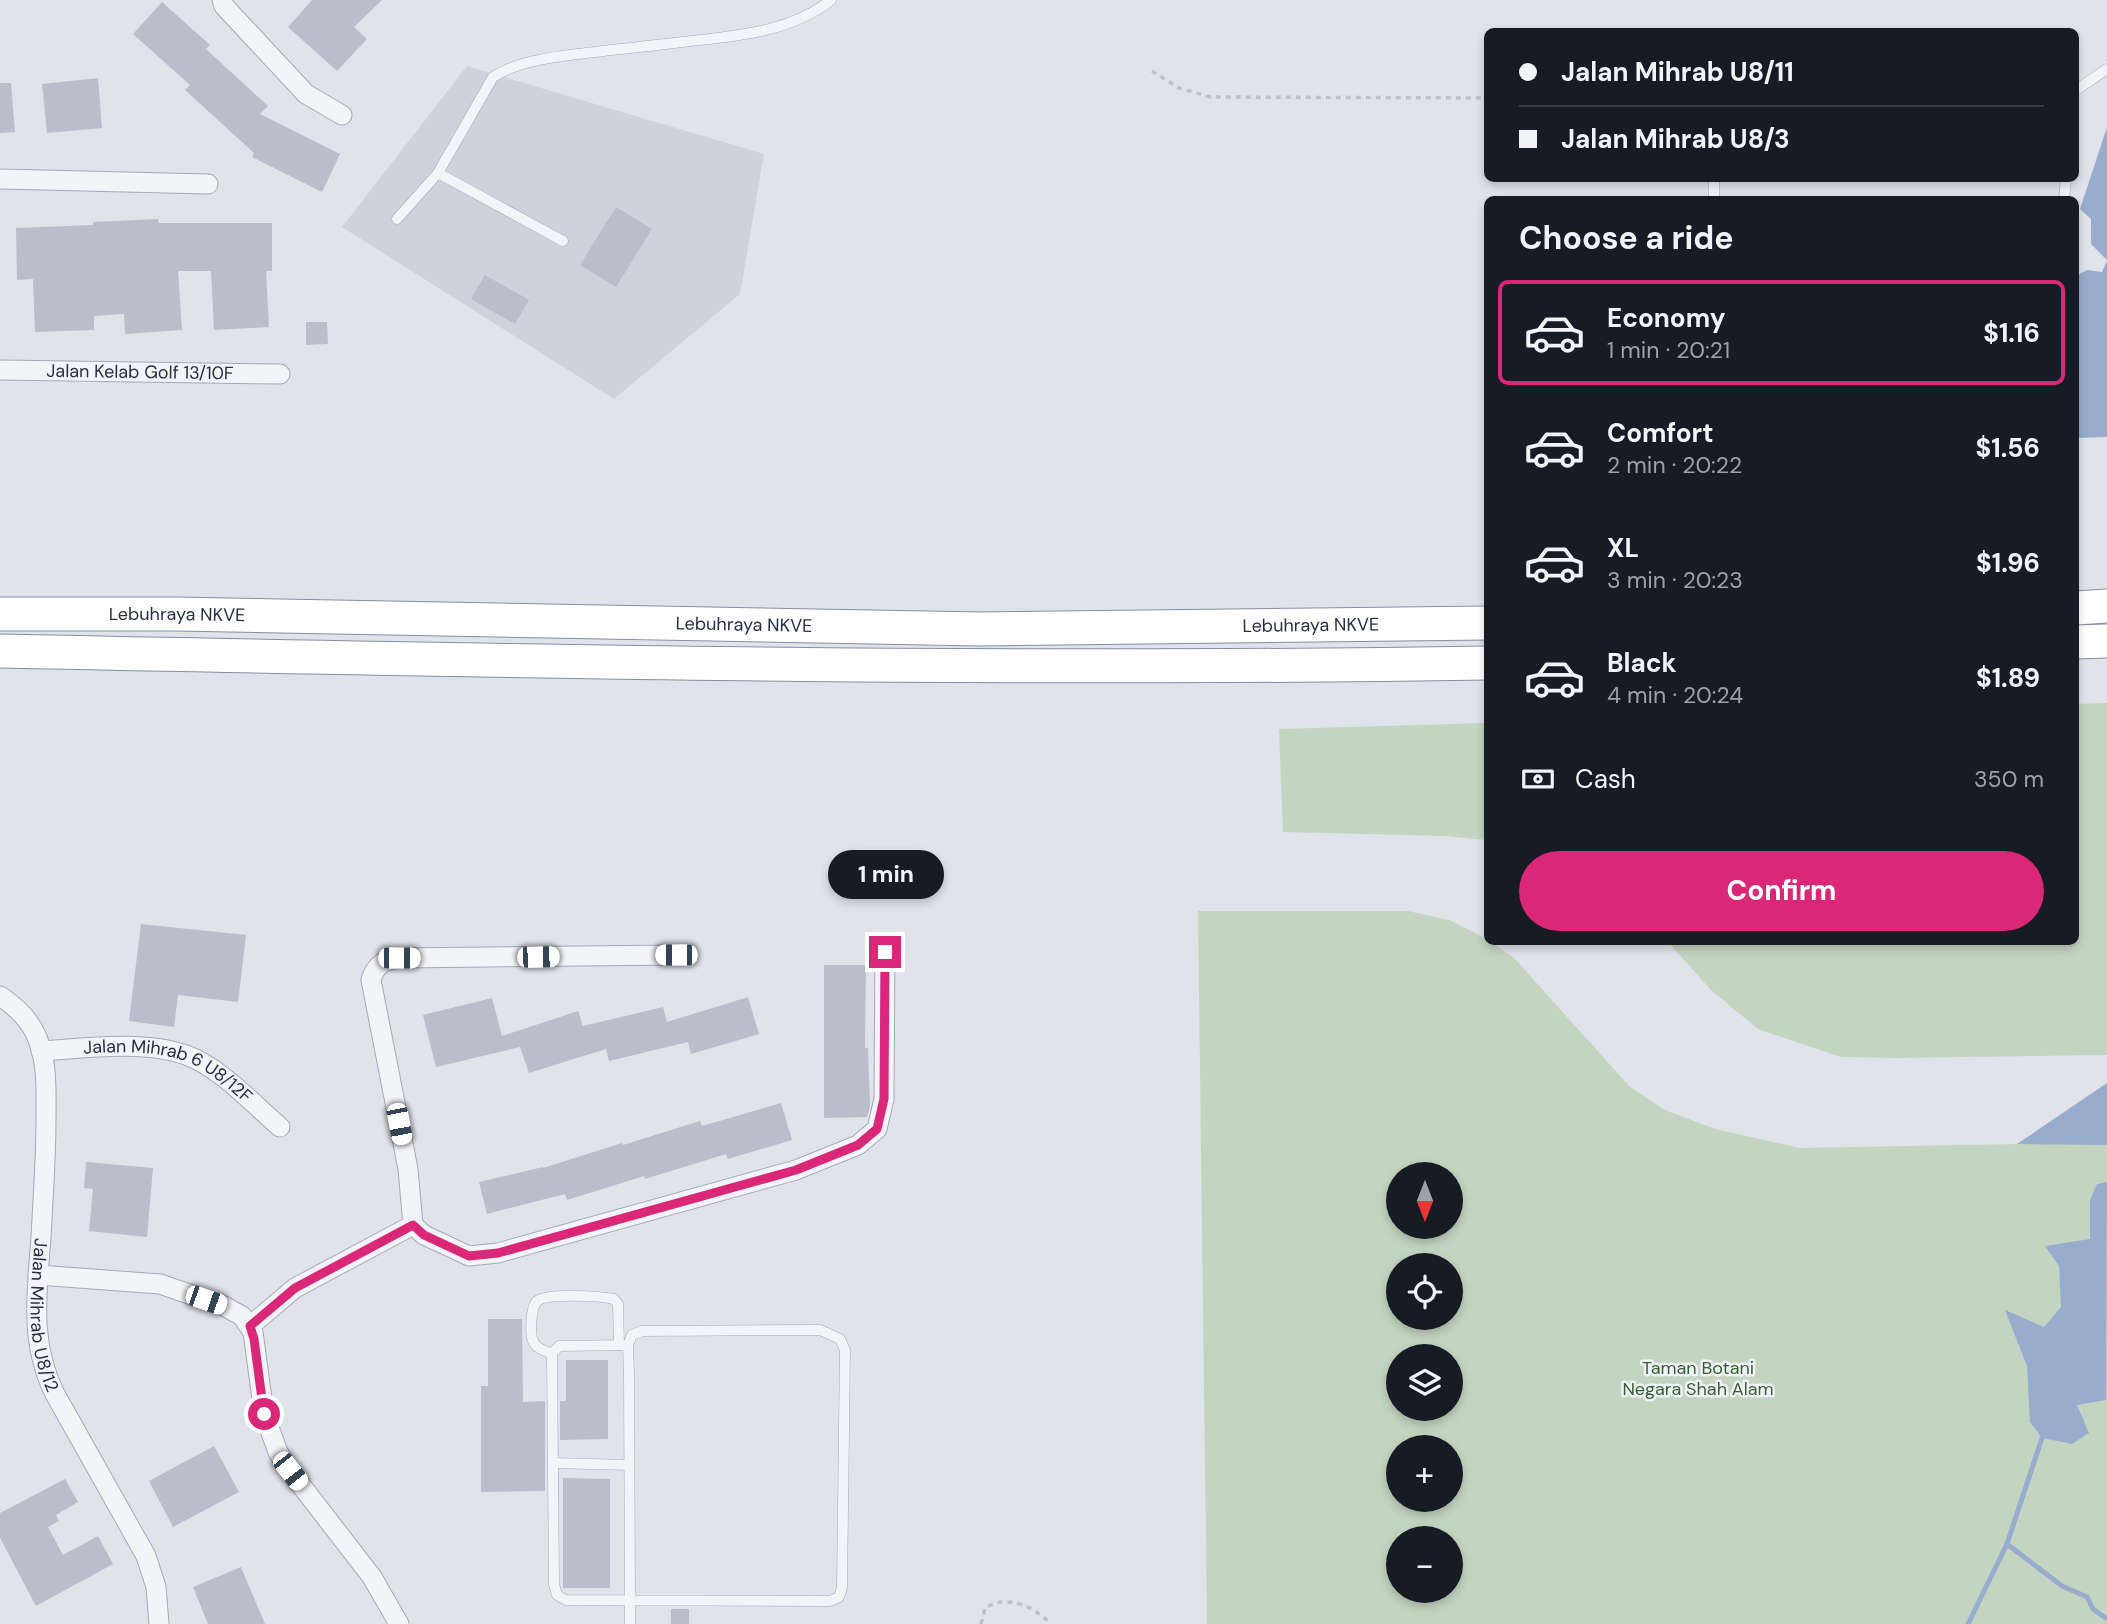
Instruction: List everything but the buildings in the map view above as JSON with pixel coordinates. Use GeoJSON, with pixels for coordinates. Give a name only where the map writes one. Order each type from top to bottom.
{"type":"FeatureCollection","features":[{"type":"Feature","properties":{"kind":"highway"},"geometry":{"type":"LineString","coordinates":[[2079,608],[2107,606]]}},
{"type":"Feature","properties":{"kind":"highway","name":"Lebuhraya NKVE"},"geometry":{"type":"LineString","coordinates":[[0,614],[177,614],[981,629],[1484,623]]}},
{"type":"Feature","properties":{"kind":"highway"},"geometry":{"type":"LineString","coordinates":[[2079,642],[2107,641]]}},
{"type":"Feature","properties":{"kind":"highway","name":"Lebuhraya NKVE"},"geometry":{"type":"LineString","coordinates":[[0,651],[1227,667],[1484,663]]}},
{"type":"Feature","properties":{"kind":"street"},"geometry":{"type":"LineString","coordinates":[[222,0],[224,6],[306,94],[342,115]]}},
{"type":"Feature","properties":{"kind":"street"},"geometry":{"type":"LineString","coordinates":[[0,179],[208,184]]}},
{"type":"Feature","properties":{"kind":"street","name":"Jalan Kelab Golf 13/10F"},"geometry":{"type":"LineString","coordinates":[[0,370],[280,373]]}},
{"type":"Feature","properties":{"kind":"street"},"geometry":{"type":"LineString","coordinates":[[676,955],[399,958],[388,959],[378,966],[371,980],[408,1169],[413,1225],[424,1235],[469,1256],[498,1253],[796,1170],[858,1145],[877,1129],[884,1099],[885,952]]}},
{"type":"Feature","properties":{"kind":"street","name":"Jalan Mihrab U8/12"},"geometry":{"type":"LineString","coordinates":[[0,996],[25,1017],[37,1036],[46,1074],[37,1332],[45,1374],[146,1556],[156,1587],[159,1624]]}},
{"type":"Feature","properties":{"kind":"street","name":"Jalan Mihrab 6 U8/12F"},"geometry":{"type":"LineString","coordinates":[[41,1051],[130,1047],[186,1055],[213,1069],[280,1127]]}},
{"type":"Feature","properties":{"kind":"street"},"geometry":{"type":"LineString","coordinates":[[250,1326],[295,1288],[413,1225]]}},
{"type":"Feature","properties":{"kind":"street"},"geometry":{"type":"LineString","coordinates":[[38,1275],[160,1284],[224,1306],[242,1316],[250,1326],[254,1339],[264,1414],[278,1452],[372,1577],[399,1624]]}},
{"type":"Feature","properties":{"kind":"lane"},"geometry":{"type":"LineString","coordinates":[[397,219],[438,173],[493,77],[502,72],[518,65],[567,55],[732,38],[764,31],[804,16],[831,0]]}},
{"type":"Feature","properties":{"kind":"lane"},"geometry":{"type":"LineString","coordinates":[[2079,88],[2107,69]]}},
{"type":"Feature","properties":{"kind":"lane"},"geometry":{"type":"LineString","coordinates":[[438,173],[564,240]]}},
{"type":"Feature","properties":{"kind":"lane"},"geometry":{"type":"LineString","coordinates":[[552,1354],[537,1346],[532,1339],[532,1307],[537,1301],[547,1297],[614,1299],[618,1304],[624,1345],[629,1465],[630,1624]]}},
{"type":"Feature","properties":{"kind":"lane"},"geometry":{"type":"LineString","coordinates":[[642,1331],[820,1331],[840,1339],[845,1350],[842,1588],[839,1597],[831,1601],[561,1599],[555,1591],[552,1354],[559,1346],[624,1345],[632,1335],[642,1331]]}},
{"type":"Feature","properties":{"kind":"lane"},"geometry":{"type":"LineString","coordinates":[[553,1463],[629,1465]]}},
{"type":"Feature","properties":{"kind":"path"},"geometry":{"type":"LineString","coordinates":[[1152,71],[1178,88],[1210,97],[1484,98]]}},
{"type":"Feature","properties":{"kind":"path"},"geometry":{"type":"LineString","coordinates":[[981,1624],[985,1608],[997,1601],[1020,1602],[1051,1624]]}},
{"type":"Feature","properties":{"kind":"shaded area"},"geometry":{"type":"Polygon","coordinates":[[[467,66],[764,154],[740,294],[614,399],[342,227],[467,66]]]}},
{"type":"Feature","properties":{"kind":"green space"},"geometry":{"type":"Polygon","coordinates":[[[2107,703],[2107,1055],[1841,1057],[1758,1029],[1711,990],[1671,945],[2079,945],[2079,704],[2107,703]]]}},
{"type":"Feature","properties":{"kind":"green space"},"geometry":{"type":"Polygon","coordinates":[[[1484,723],[1484,840],[1443,836],[1283,832],[1279,729],[1484,723]]]}},
{"type":"Feature","properties":{"kind":"green space","name":"Taman Botani Negara Shah Alam"},"geometry":{"type":"Polygon","coordinates":[[[1198,911],[1408,911],[1449,920],[1484,938],[1484,945],[1495,945],[1514,958],[1630,1087],[1665,1110],[1715,1129],[1800,1148],[2017,1144],[2107,1134],[2107,1624],[1207,1624],[1198,911]]]}},
{"type":"Feature","properties":{"kind":"water"},"geometry":{"type":"Polygon","coordinates":[[[2107,127],[2107,260],[2091,244],[2091,219],[2080,209],[2107,127]]]}},
{"type":"Feature","properties":{"kind":"water"},"geometry":{"type":"Polygon","coordinates":[[[2107,261],[2107,437],[2079,438],[2079,274],[2087,270],[2102,272],[2107,261]]]}},
{"type":"Feature","properties":{"kind":"water"},"geometry":{"type":"Polygon","coordinates":[[[2107,1083],[2107,1145],[2017,1144],[2107,1083]]]}},
{"type":"Feature","properties":{"kind":"water"},"geometry":{"type":"Polygon","coordinates":[[[2107,1182],[2106,1400],[2077,1405],[2089,1433],[2072,1444],[2042,1438],[2030,1422],[2027,1366],[2005,1310],[2044,1327],[2061,1307],[2059,1266],[2045,1246],[2090,1239],[2090,1200],[2097,1184],[2107,1182]]]}},
{"type":"Feature","properties":{"kind":"waterway"},"geometry":{"type":"LineString","coordinates":[[1968,1624],[2007,1544],[2044,1432]]}},
{"type":"Feature","properties":{"kind":"waterway"},"geometry":{"type":"LineString","coordinates":[[2007,1544],[2062,1586],[2087,1597],[2093,1609],[2107,1619]]}},
{"type":"Feature","properties":{"kind":"route"},"geometry":{"type":"LineString","coordinates":[[264,1414],[250,1326],[295,1288],[413,1225],[424,1235],[469,1256],[498,1253],[796,1170],[858,1145],[877,1129],[884,1099],[885,952]]}}]}
